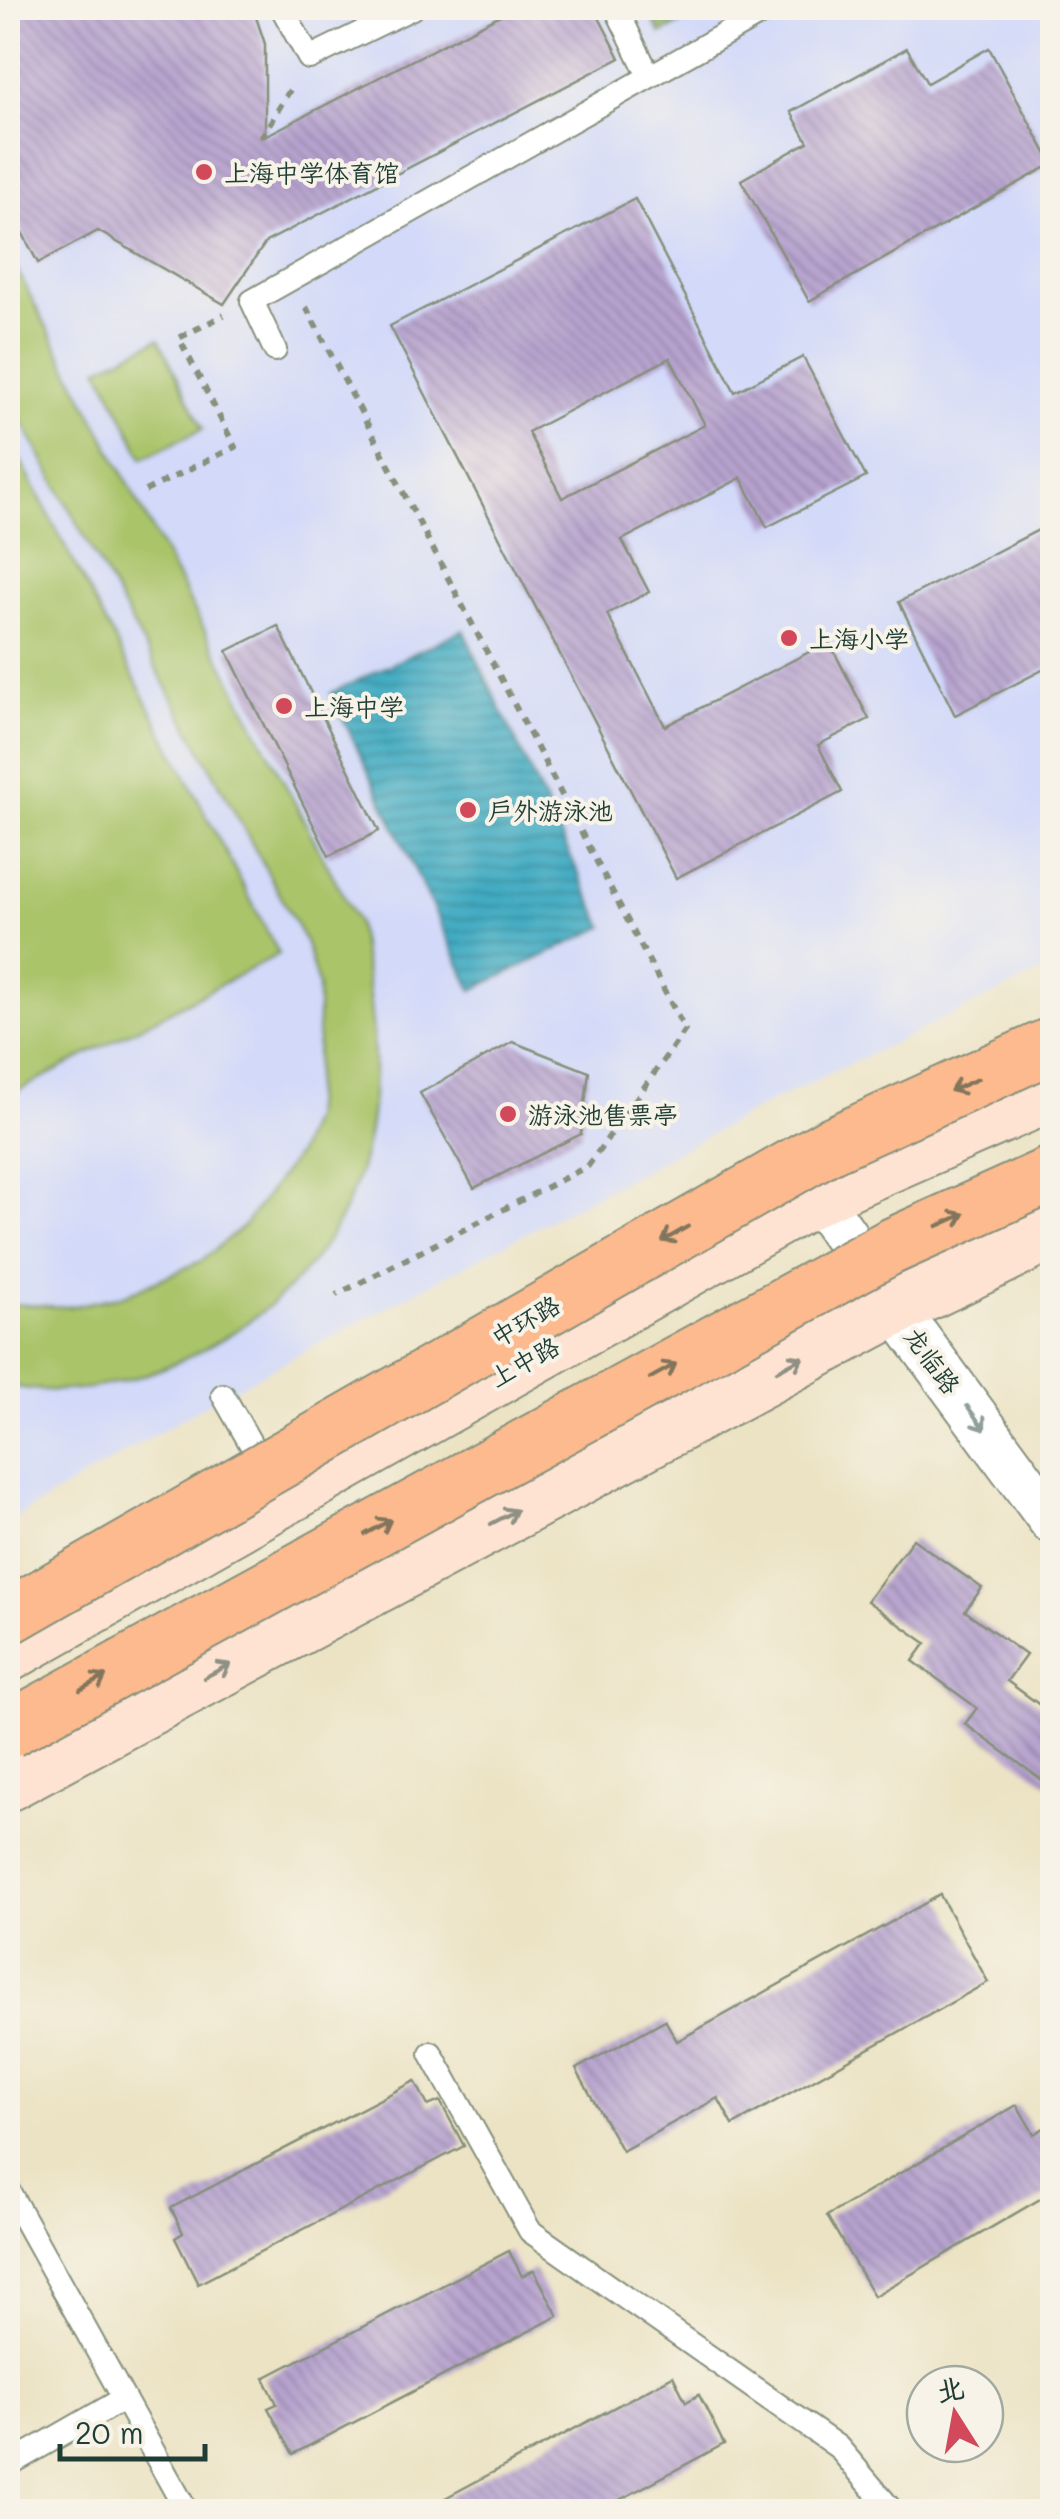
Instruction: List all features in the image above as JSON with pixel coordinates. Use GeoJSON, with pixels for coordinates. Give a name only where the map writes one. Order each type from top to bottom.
{"type":"FeatureCollection","features":[{"type":"Feature","properties":{"kind":"highway","name":"中环路"},"geometry":{"type":"LineString","coordinates":[[8,1617],[829,1146],[1052,1045]]}},
{"type":"Feature","properties":{"kind":"highway"},"geometry":{"type":"LineString","coordinates":[[8,1730],[890,1247],[1052,1174]]}},
{"type":"Feature","properties":{"kind":"main road","name":"上中路"},"geometry":{"type":"LineString","coordinates":[[8,1654],[818,1196],[1052,1093]]}},
{"type":"Feature","properties":{"kind":"main road"},"geometry":{"type":"LineString","coordinates":[[8,1783],[895,1308],[1052,1232]]}},
{"type":"Feature","properties":{"kind":"street","name":"龙临路"},"geometry":{"type":"LineString","coordinates":[[818,1196],[895,1308],[1052,1520]]}},
{"type":"Feature","properties":{"kind":"lane"},"geometry":{"type":"LineString","coordinates":[[282,8],[309,58],[412,8]]}},
{"type":"Feature","properties":{"kind":"lane"},"geometry":{"type":"LineString","coordinates":[[616,8],[649,76]]}},
{"type":"Feature","properties":{"kind":"lane"},"geometry":{"type":"LineString","coordinates":[[275,350],[252,302],[772,8]]}},
{"type":"Feature","properties":{"kind":"lane"},"geometry":{"type":"LineString","coordinates":[[222,1395],[282,1498]]}},
{"type":"Feature","properties":{"kind":"lane"},"geometry":{"type":"LineString","coordinates":[[432,2052],[530,2231],[838,2448],[893,2512]]}},
{"type":"Feature","properties":{"kind":"lane"},"geometry":{"type":"LineString","coordinates":[[8,2190],[188,2512]]}},
{"type":"Feature","properties":{"kind":"lane"},"geometry":{"type":"LineString","coordinates":[[8,2465],[122,2399]]}},
{"type":"Feature","properties":{"kind":"path"},"geometry":{"type":"LineString","coordinates":[[261,138],[309,58]]}},
{"type":"Feature","properties":{"kind":"path"},"geometry":{"type":"LineString","coordinates":[[292,279],[685,1030],[588,1166],[336,1295]]}},
{"type":"Feature","properties":{"kind":"path"},"geometry":{"type":"LineString","coordinates":[[146,491],[236,447],[178,338],[252,302]]}},
{"type":"Feature","properties":{"kind":"shaded area","name":"上海中学"},"geometry":{"type":"Polygon","coordinates":[[[8,8],[1052,8],[1052,967],[770,1102],[208,1403],[8,1522],[8,8]]]}},
{"type":"Feature","properties":{"kind":"green space"},"geometry":{"type":"Polygon","coordinates":[[[646,8],[709,8],[661,34],[646,8]]]}},
{"type":"Feature","properties":{"kind":"green space"},"geometry":{"type":"Polygon","coordinates":[[[8,253],[357,922],[373,1035],[370,1122],[361,1167],[324,1246],[297,1279],[265,1309],[227,1336],[184,1359],[142,1376],[75,1390],[8,1385],[8,1304],[68,1307],[123,1296],[201,1261],[244,1226],[297,1154],[311,1118],[318,985],[305,941],[8,396],[8,253]]]}},
{"type":"Feature","properties":{"kind":"green space"},"geometry":{"type":"Polygon","coordinates":[[[159,339],[203,429],[143,458],[99,368],[159,339]]]}},
{"type":"Feature","properties":{"kind":"green space"},"geometry":{"type":"Polygon","coordinates":[[[8,437],[279,954],[8,1096],[8,437]]]}},
{"type":"Feature","properties":{"kind":"water","name":"户外游泳池"},"geometry":{"type":"Polygon","coordinates":[[[463,630],[604,927],[472,990],[331,693],[463,630]]]}},
{"type":"Feature","properties":{"kind":"building","name":"上海中学体育馆"},"geometry":{"type":"Polygon","coordinates":[[[8,8],[253,8],[265,44],[265,136],[514,8],[594,8],[620,58],[266,242],[224,304],[98,231],[38,263],[8,205],[8,8]]]}},
{"type":"Feature","properties":{"kind":"building"},"geometry":{"type":"Polygon","coordinates":[[[907,48],[927,83],[989,48],[1052,164],[809,301],[741,180],[808,142],[791,112],[907,48]]]}},
{"type":"Feature","properties":{"kind":"building"},"geometry":{"type":"Polygon","coordinates":[[[635,199],[735,392],[803,357],[866,477],[767,527],[741,478],[622,540],[649,592],[607,614],[665,726],[829,642],[869,719],[818,745],[842,792],[676,878],[390,326],[635,199]],[[670,358],[528,432],[562,498],[705,425],[670,358]]]}},
{"type":"Feature","properties":{"kind":"building"},"geometry":{"type":"Polygon","coordinates":[[[1052,523],[1052,665],[955,715],[899,602],[1052,523]]]}},
{"type":"Feature","properties":{"kind":"building"},"geometry":{"type":"Polygon","coordinates":[[[278,626],[379,831],[329,856],[227,651],[278,626]]]}},
{"type":"Feature","properties":{"kind":"building","name":"游泳池售票亭"},"geometry":{"type":"Polygon","coordinates":[[[513,1042],[589,1072],[581,1134],[474,1188],[420,1093],[513,1042]]]}},
{"type":"Feature","properties":{"kind":"building"},"geometry":{"type":"Polygon","coordinates":[[[913,1539],[982,1588],[965,1611],[1026,1655],[1007,1681],[1052,1714],[1052,1787],[965,1724],[977,1708],[913,1661],[926,1643],[867,1601],[913,1539]]]}},
{"type":"Feature","properties":{"kind":"building"},"geometry":{"type":"Polygon","coordinates":[[[940,1895],[988,1982],[733,2125],[718,2098],[622,2151],[576,2069],[665,2020],[677,2041],[940,1895]]]}},
{"type":"Feature","properties":{"kind":"building"},"geometry":{"type":"Polygon","coordinates":[[[415,2081],[428,2106],[440,2101],[464,2146],[198,2284],[175,2238],[183,2233],[171,2208],[415,2081]]]}},
{"type":"Feature","properties":{"kind":"building"},"geometry":{"type":"Polygon","coordinates":[[[1017,2105],[1034,2134],[1052,2123],[1052,2192],[874,2296],[827,2216],[1017,2105]]]}},
{"type":"Feature","properties":{"kind":"building"},"geometry":{"type":"Polygon","coordinates":[[[509,2251],[522,2276],[534,2270],[558,2316],[293,2454],[268,2408],[277,2404],[264,2378],[509,2251]]]}},
{"type":"Feature","properties":{"kind":"building"},"geometry":{"type":"Polygon","coordinates":[[[673,2376],[686,2402],[699,2395],[724,2444],[597,2512],[419,2512],[673,2376]]]}},
{"type":"Feature","properties":{"kind":"place","name":"上海中学体育馆"},"geometry":{"type":"Point","coordinates":[204,172]}},
{"type":"Feature","properties":{"kind":"place","name":"上海小学"},"geometry":{"type":"Point","coordinates":[789,638]}},
{"type":"Feature","properties":{"kind":"place","name":"上海中学"},"geometry":{"type":"Point","coordinates":[284,706]}},
{"type":"Feature","properties":{"kind":"place","name":"户外游泳池"},"geometry":{"type":"Point","coordinates":[468,810]}},
{"type":"Feature","properties":{"kind":"place","name":"游泳池售票亭"},"geometry":{"type":"Point","coordinates":[508,1114]}}]}
